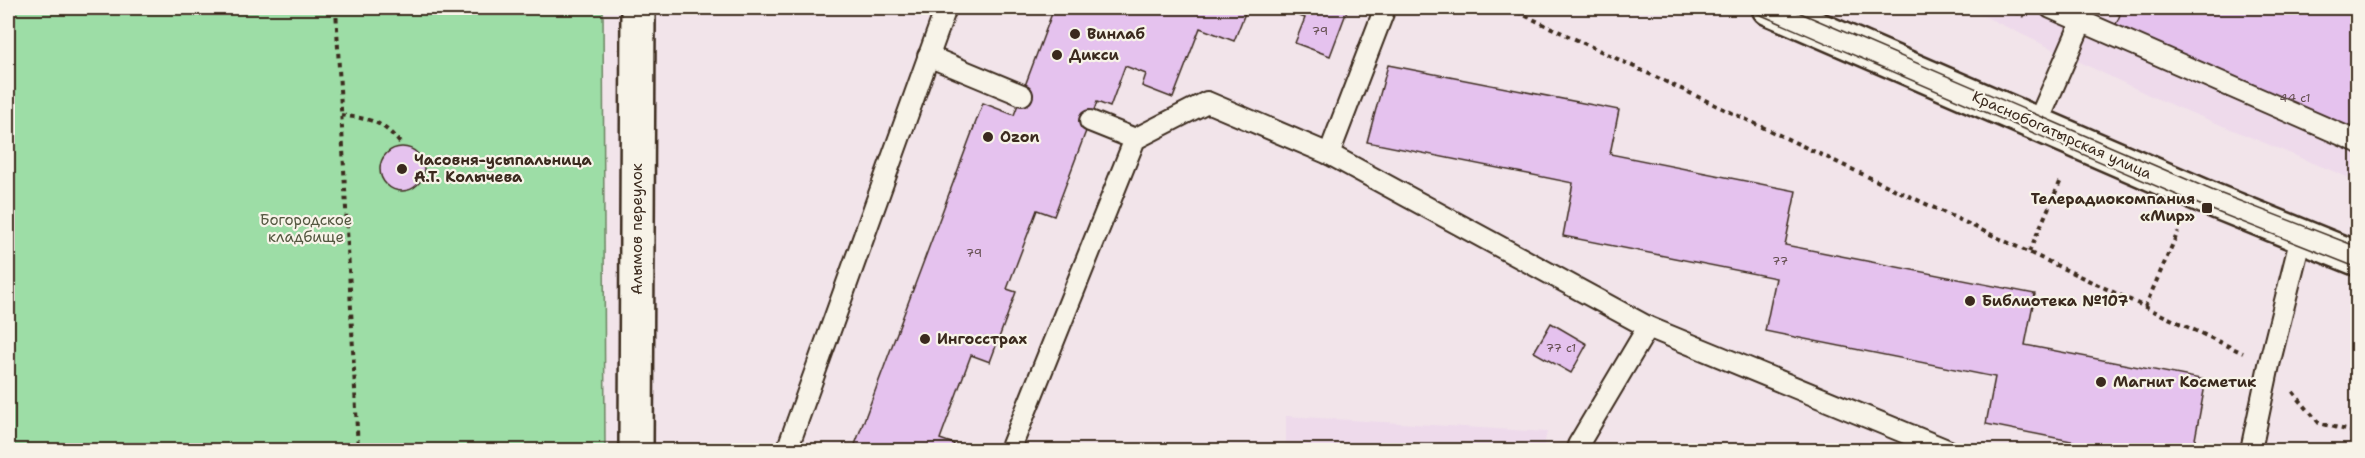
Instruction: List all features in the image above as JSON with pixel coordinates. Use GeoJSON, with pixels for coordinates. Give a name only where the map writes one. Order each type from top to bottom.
{"type":"FeatureCollection","features":[{"type":"Feature","properties":{"kind":"main road","name":"Алымов переулок"},"geometry":{"type":"LineString","coordinates":[[636,450],[638,8]]}},
{"type":"Feature","properties":{"kind":"main road","name":"Краснобогатырская улица"},"geometry":{"type":"LineString","coordinates":[[1769,8],[2301,237],[2358,259]]}},
{"type":"Feature","properties":{"kind":"lane"},"geometry":{"type":"LineString","coordinates":[[787,450],[946,8]]}},
{"type":"Feature","properties":{"kind":"lane"},"geometry":{"type":"LineString","coordinates":[[1329,154],[1385,8]]}},
{"type":"Feature","properties":{"kind":"lane"},"geometry":{"type":"LineString","coordinates":[[2051,8],[2358,142]]}},
{"type":"Feature","properties":{"kind":"lane"},"geometry":{"type":"LineString","coordinates":[[2037,124],[2082,21]]}},
{"type":"Feature","properties":{"kind":"lane"},"geometry":{"type":"LineString","coordinates":[[928,56],[1022,95]]}},
{"type":"Feature","properties":{"kind":"lane"},"geometry":{"type":"LineString","coordinates":[[1010,450],[1135,139],[1207,102],[1329,154],[1648,327],[1947,450]]}},
{"type":"Feature","properties":{"kind":"lane"},"geometry":{"type":"LineString","coordinates":[[1090,121],[1135,139]]}},
{"type":"Feature","properties":{"kind":"lane"},"geometry":{"type":"LineString","coordinates":[[2251,450],[2269,365],[2301,237]]}},
{"type":"Feature","properties":{"kind":"lane"},"geometry":{"type":"LineString","coordinates":[[1578,445],[1648,327]]}},
{"type":"Feature","properties":{"kind":"path"},"geometry":{"type":"LineString","coordinates":[[336,8],[358,450]]}},
{"type":"Feature","properties":{"kind":"path"},"geometry":{"type":"LineString","coordinates":[[1509,8],[2269,365],[2319,423],[2358,433]]}},
{"type":"Feature","properties":{"kind":"path"},"geometry":{"type":"LineString","coordinates":[[341,115],[374,120],[388,128],[401,144]]}},
{"type":"Feature","properties":{"kind":"path"},"geometry":{"type":"LineString","coordinates":[[2029,252],[2061,180]]}},
{"type":"Feature","properties":{"kind":"path"},"geometry":{"type":"LineString","coordinates":[[2145,307],[2178,232]]}},
{"type":"Feature","properties":{"kind":"shaded area"},"geometry":{"type":"Polygon","coordinates":[[[1967,8],[2357,8],[2357,181],[2153,97],[1967,8]]]}},
{"type":"Feature","properties":{"kind":"shaded area"},"geometry":{"type":"Polygon","coordinates":[[[1286,416],[1547,432],[1543,450],[1286,450],[1286,416]]]}},
{"type":"Feature","properties":{"kind":"green space","name":"Богородское кладбище"},"geometry":{"type":"Polygon","coordinates":[[[8,8],[603,8],[605,450],[8,450],[8,8]]]}},
{"type":"Feature","properties":{"kind":"building"},"geometry":{"type":"Polygon","coordinates":[[[1054,8],[1247,8],[1234,41],[1200,28],[1173,98],[1142,86],[1146,74],[1125,66],[1110,107],[1097,102],[1054,216],[1037,210],[1007,289],[1016,292],[990,362],[971,355],[940,439],[954,444],[952,450],[853,450],[983,103],[1014,115],[1054,8]]]}},
{"type":"Feature","properties":{"kind":"building"},"geometry":{"type":"Polygon","coordinates":[[[1277,8],[1348,8],[1330,56],[1295,43],[1305,18],[1277,8]]]}},
{"type":"Feature","properties":{"kind":"building"},"geometry":{"type":"Polygon","coordinates":[[[2026,8],[2045,8],[2041,14],[2026,8]]]}},
{"type":"Feature","properties":{"kind":"building"},"geometry":{"type":"Polygon","coordinates":[[[2104,8],[2358,8],[2358,153],[2108,43],[2120,15],[2104,8]]]}},
{"type":"Feature","properties":{"kind":"building"},"geometry":{"type":"Polygon","coordinates":[[[1388,65],[1619,110],[1610,154],[1796,191],[1785,245],[2035,294],[2025,345],[2206,380],[2193,450],[2116,450],[1986,424],[1995,377],[1765,331],[1776,278],[1563,236],[1573,183],[1367,142],[1388,65]]]}},
{"type":"Feature","properties":{"kind":"building","name":"Часовня-усыпальница А.Т. Колычева"},"geometry":{"type":"Polygon","coordinates":[[[402,147],[411,148],[418,153],[423,160],[423,178],[418,185],[411,190],[402,191],[393,190],[386,185],[381,178],[380,169],[381,160],[386,153],[393,148],[402,147]]]}},
{"type":"Feature","properties":{"kind":"building"},"geometry":{"type":"Polygon","coordinates":[[[1551,323],[1587,344],[1571,373],[1534,352],[1551,323]]]}},
{"type":"Feature","properties":{"kind":"building"},"geometry":{"type":"Polygon","coordinates":[[[2307,445],[2331,450],[2306,450],[2307,445]]]}},
{"type":"Feature","properties":{"kind":"tram line"},"geometry":{"type":"LineString","coordinates":[[1745,8],[2207,208],[2358,268]]}},
{"type":"Feature","properties":{"kind":"tram line"},"geometry":{"type":"LineString","coordinates":[[1789,8],[2214,191],[2358,247]]}},
{"type":"Feature","properties":{"kind":"place","name":"Винлаб"},"geometry":{"type":"Point","coordinates":[1075,34]}},
{"type":"Feature","properties":{"kind":"place","name":"Дикси"},"geometry":{"type":"Point","coordinates":[1057,55]}},
{"type":"Feature","properties":{"kind":"place","name":"Ozon"},"geometry":{"type":"Point","coordinates":[988,137]}},
{"type":"Feature","properties":{"kind":"place","name":"Часовня-усыпальница А.Т. Колычева"},"geometry":{"type":"Point","coordinates":[402,169]}},
{"type":"Feature","properties":{"kind":"place","name":"Телерадиокомпания «Мир»"},"geometry":{"type":"Point","coordinates":[2207,208]}},
{"type":"Feature","properties":{"kind":"place","name":"Библиотека №107"},"geometry":{"type":"Point","coordinates":[1970,301]}},
{"type":"Feature","properties":{"kind":"place","name":"Ингосстрах"},"geometry":{"type":"Point","coordinates":[925,339]}},
{"type":"Feature","properties":{"kind":"place","name":"Магнит Косметик"},"geometry":{"type":"Point","coordinates":[2101,382]}}]}
